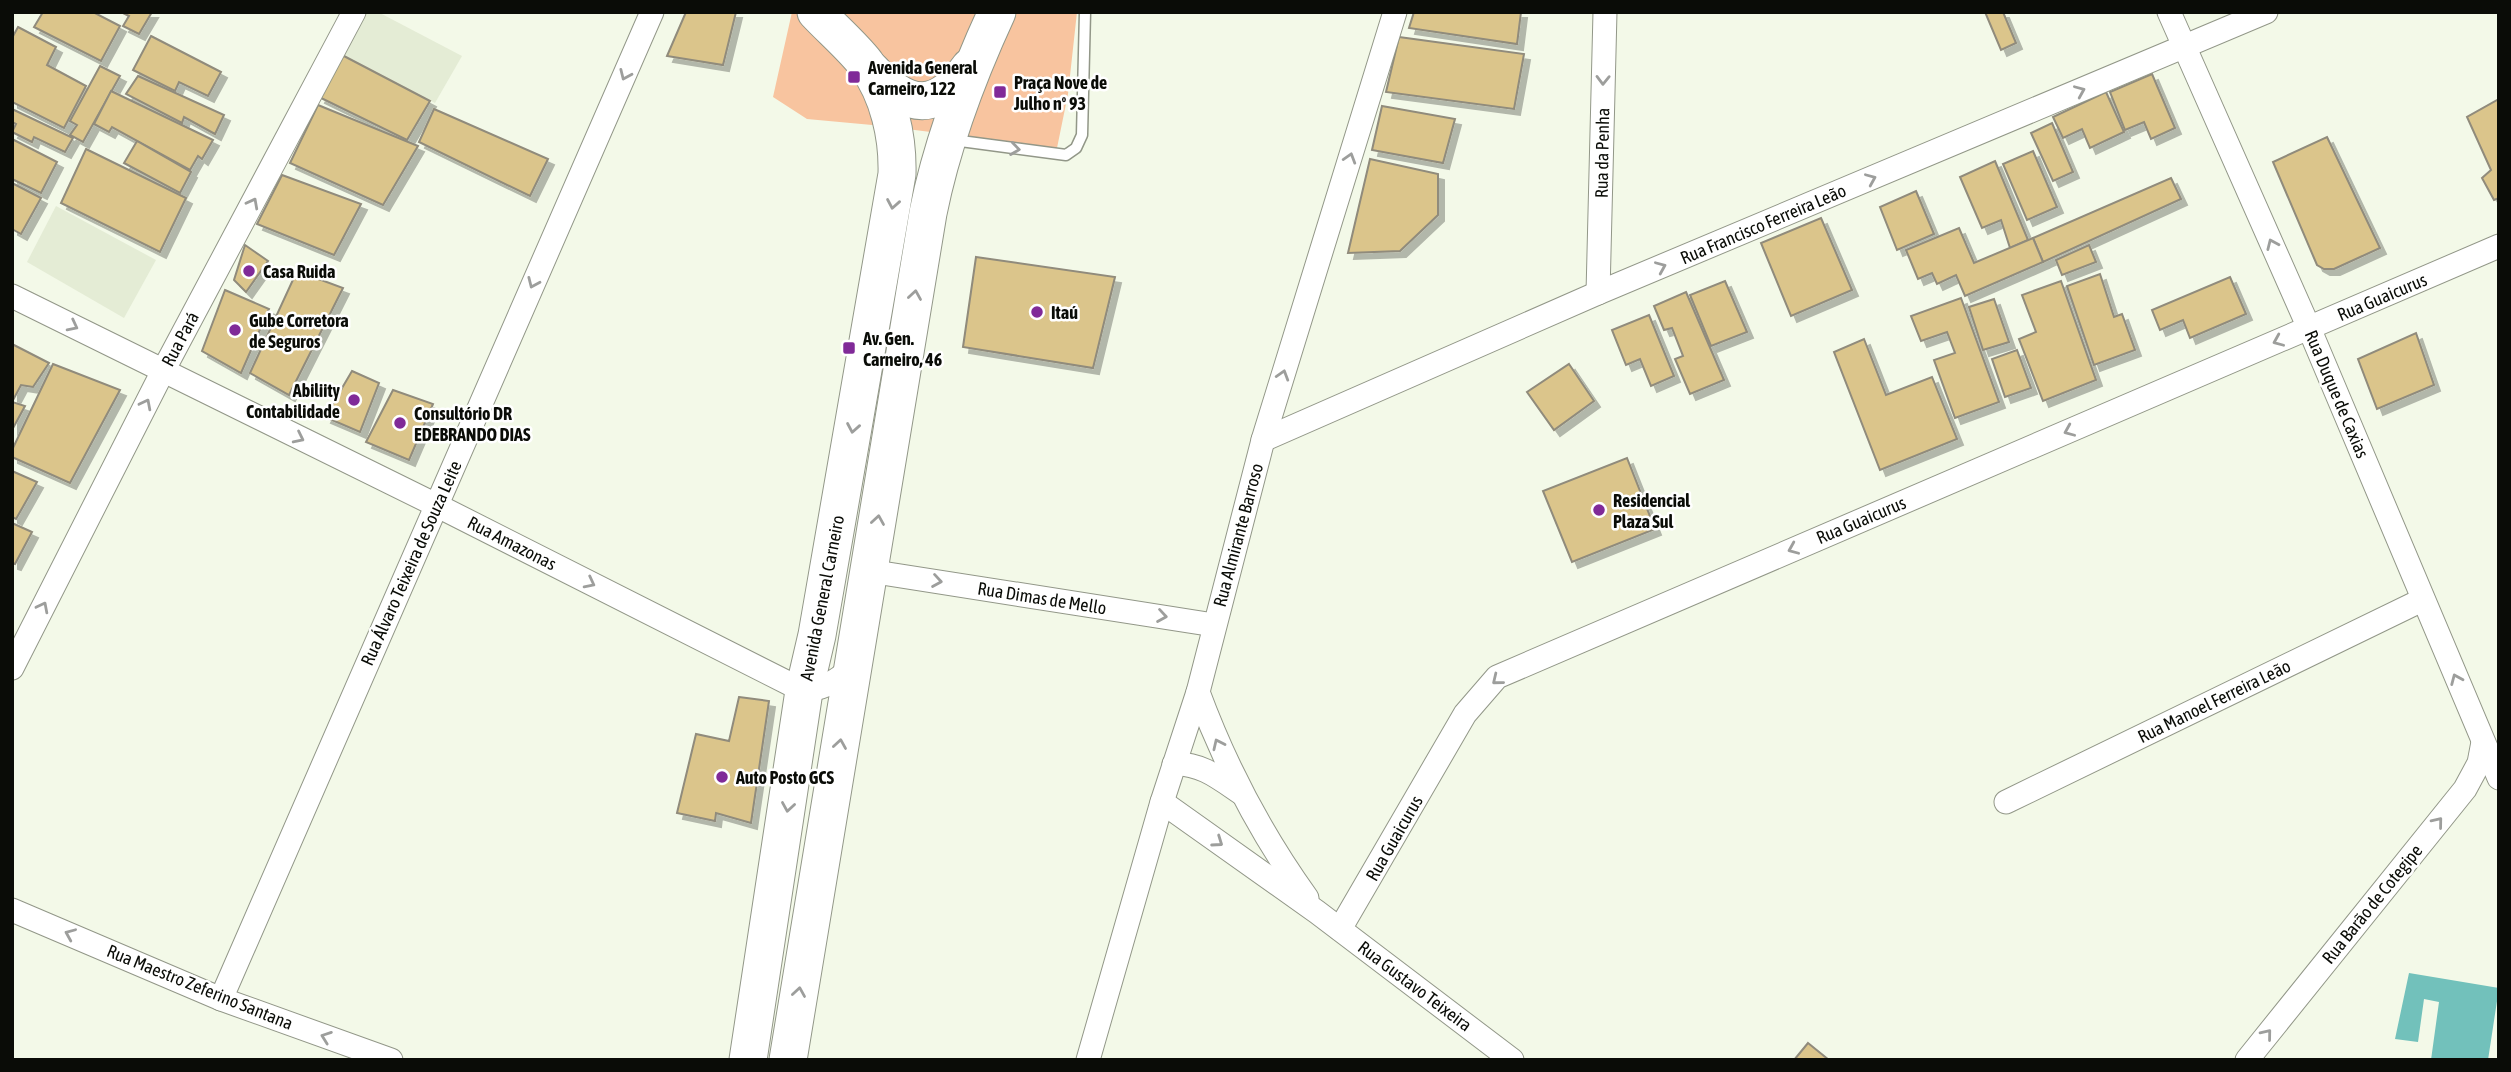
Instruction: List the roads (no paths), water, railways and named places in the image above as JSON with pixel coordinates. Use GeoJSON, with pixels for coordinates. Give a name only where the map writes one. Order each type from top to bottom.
{"type":"FeatureCollection","features":[{"type":"Feature","properties":{"kind":"main road"},"geometry":{"type":"LineString","coordinates":[[816,12],[894,92],[921,102],[945,94],[957,84],[975,60]]}},
{"type":"Feature","properties":{"kind":"main road"},"geometry":{"type":"LineString","coordinates":[[789,1060],[928,213],[947,140],[975,60],[997,12]]}},
{"type":"Feature","properties":{"kind":"main road","name":"Avenida General Carneiro"},"geometry":{"type":"LineString","coordinates":[[748,1060],[804,691],[817,635],[895,194],[898,150],[886,103],[866,64]]}},
{"type":"Feature","properties":{"kind":"street","name":"Rua Pará"},"geometry":{"type":"LineString","coordinates":[[12,668],[163,371],[354,12]]}},
{"type":"Feature","properties":{"kind":"street","name":"Rua Álvaro Teixeira de Souza Leite"},"geometry":{"type":"LineString","coordinates":[[222,999],[652,12]]}},
{"type":"Feature","properties":{"kind":"street","name":"Rua Almirante Barroso"},"geometry":{"type":"LineString","coordinates":[[1088,1060],[1162,802],[1198,691],[1263,440],[1395,12]]}},
{"type":"Feature","properties":{"kind":"street","name":"Rua da Penha"},"geometry":{"type":"LineString","coordinates":[[1598,293],[1605,12]]}},
{"type":"Feature","properties":{"kind":"street","name":"Rua Duque de Caxias"},"geometry":{"type":"LineString","coordinates":[[2169,12],[2309,328],[2499,778]]}},
{"type":"Feature","properties":{"kind":"street","name":"Rua Francisco Ferreira Leão"},"geometry":{"type":"LineString","coordinates":[[1263,440],[1598,293],[2266,12]]}},
{"type":"Feature","properties":{"kind":"street","name":"Rua Guaicurus"},"geometry":{"type":"LineString","coordinates":[[1340,929],[1465,714],[1497,677],[2499,246]]}},
{"type":"Feature","properties":{"kind":"street","name":"Rua Amazonas"},"geometry":{"type":"LineString","coordinates":[[12,296],[436,505],[804,691]]}},
{"type":"Feature","properties":{"kind":"street","name":"Rua Dimas de Mello"},"geometry":{"type":"LineString","coordinates":[[869,571],[1214,625]]}},
{"type":"Feature","properties":{"kind":"street","name":"Rua Manoel Ferreira Leão"},"geometry":{"type":"LineString","coordinates":[[2006,802],[2422,600]]}},
{"type":"Feature","properties":{"kind":"street"},"geometry":{"type":"LineString","coordinates":[[804,691],[828,685],[849,670],[855,659]]}},
{"type":"Feature","properties":{"kind":"street","name":"Rua Gustavo Teixeira"},"geometry":{"type":"LineString","coordinates":[[1198,691],[1214,736],[1277,857],[1317,912]]}},
{"type":"Feature","properties":{"kind":"street","name":"Rua Barão de Cotegipe"},"geometry":{"type":"LineString","coordinates":[[2247,1060],[2465,789],[2479,763],[2483,742]]}},
{"type":"Feature","properties":{"kind":"street","name":"Rua Gustavo Teixeira"},"geometry":{"type":"LineString","coordinates":[[1174,764],[1187,763],[1200,767],[1244,795]]}},
{"type":"Feature","properties":{"kind":"street","name":"Rua Gustavo Teixeira"},"geometry":{"type":"LineString","coordinates":[[1162,802],[1317,912],[1512,1060]]}},
{"type":"Feature","properties":{"kind":"street","name":"Rua Maestro Zeferino Santana"},"geometry":{"type":"LineString","coordinates":[[12,910],[222,999],[391,1060]]}},
{"type":"Feature","properties":{"kind":"lane"},"geometry":{"type":"LineString","coordinates":[[947,140],[1066,155],[1076,148],[1082,135],[1085,12]]}},
{"type":"Feature","properties":{"kind":"water"},"geometry":{"type":"Polygon","coordinates":[[[2409,973],[2499,988],[2488,1060],[2431,1060],[2439,1002],[2424,999],[2418,1042],[2395,1039],[2409,973]]]}},
{"type":"Feature","properties":{"kind":"place","name":"Avenida General Carneiro, 122"},"geometry":{"type":"Point","coordinates":[854,77]}},
{"type":"Feature","properties":{"kind":"place","name":"Praça Nove de Julho nº 93"},"geometry":{"type":"Point","coordinates":[1000,92]}},
{"type":"Feature","properties":{"kind":"place","name":"Casa Ruida"},"geometry":{"type":"Point","coordinates":[249,271]}},
{"type":"Feature","properties":{"kind":"place","name":"Itaú"},"geometry":{"type":"Point","coordinates":[1037,312]}},
{"type":"Feature","properties":{"kind":"place","name":"Gube Corretora de Seguros"},"geometry":{"type":"Point","coordinates":[235,330]}},
{"type":"Feature","properties":{"kind":"place","name":"Av. Gen. Carneiro, 46"},"geometry":{"type":"Point","coordinates":[849,348]}},
{"type":"Feature","properties":{"kind":"place","name":"Abiliity Contabilidade"},"geometry":{"type":"Point","coordinates":[354,400]}},
{"type":"Feature","properties":{"kind":"place","name":"Consultório DR EDEBRANDO DIAS"},"geometry":{"type":"Point","coordinates":[400,423]}},
{"type":"Feature","properties":{"kind":"place","name":"Residencial Plaza Sul"},"geometry":{"type":"Point","coordinates":[1599,510]}},
{"type":"Feature","properties":{"kind":"place","name":"Auto Posto GCS"},"geometry":{"type":"Point","coordinates":[722,777]}}]}
